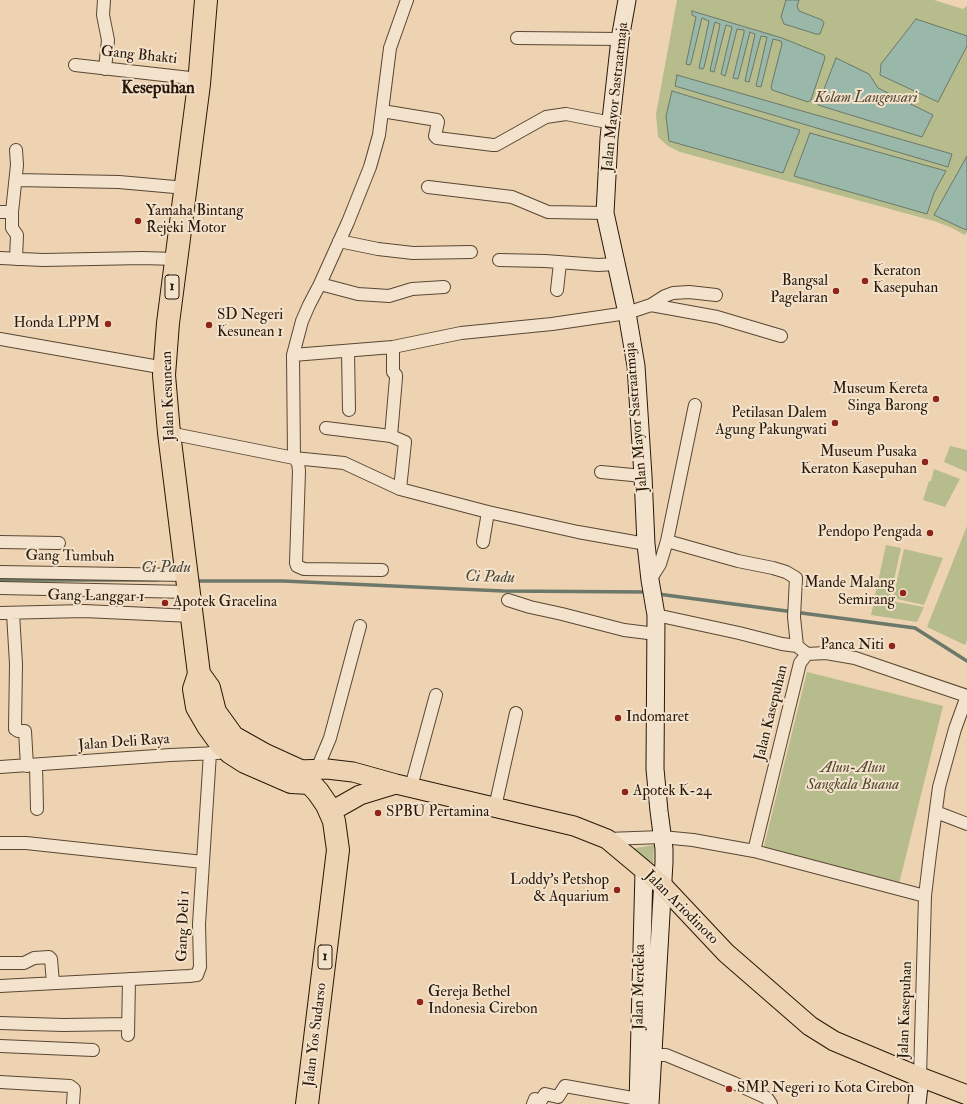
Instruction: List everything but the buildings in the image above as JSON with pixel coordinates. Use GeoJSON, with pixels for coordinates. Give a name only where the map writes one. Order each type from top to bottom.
{"type":"FeatureCollection","features":[{"type":"Feature","properties":{"kind":"highway","name":"Jalan Kesunean"},"geometry":{"type":"LineString","coordinates":[[192,621],[169,433],[165,368],[167,330],[199,79],[206,0]]}},
{"type":"Feature","properties":{"kind":"highway","name":"1"},"geometry":{"type":"LineString","coordinates":[[192,621],[199,674],[194,690],[197,707],[221,744],[245,762],[291,782],[308,774]]}},
{"type":"Feature","properties":{"kind":"highway","name":"Jalan Yos Sudarso"},"geometry":{"type":"LineString","coordinates":[[307,1104],[338,850],[334,822],[330,812],[308,774]]}},
{"type":"Feature","properties":{"kind":"main road","name":"Jalan Ariodinoto"},"geometry":{"type":"LineString","coordinates":[[308,774],[327,769],[353,772],[404,786],[574,826],[607,839],[662,885],[726,953],[810,1026],[834,1041],[967,1095]]}},
{"type":"Feature","properties":{"kind":"main road"},"geometry":{"type":"LineString","coordinates":[[330,812],[360,795],[404,786]]}},
{"type":"Feature","properties":{"kind":"street"},"geometry":{"type":"LineString","coordinates":[[104,0],[103,15],[108,40],[105,69]]}},
{"type":"Feature","properties":{"kind":"street"},"geometry":{"type":"LineString","coordinates":[[382,570],[304,569],[297,566],[299,471],[298,463],[294,458],[293,355],[302,321],[348,222],[370,167],[379,135],[390,48],[407,0]]}},
{"type":"Feature","properties":{"kind":"street","name":"Jalan Mayor Sastraatmaja"},"geometry":{"type":"LineString","coordinates":[[627,0],[620,39],[612,123],[609,138],[605,213],[627,313],[636,366],[646,544],[650,580],[656,610],[655,769],[662,837]]}},
{"type":"Feature","properties":{"kind":"street"},"geometry":{"type":"LineString","coordinates":[[517,38],[620,39]]}},
{"type":"Feature","properties":{"kind":"street","name":"Gang Bhakti"},"geometry":{"type":"LineString","coordinates":[[75,65],[199,79]]}},
{"type":"Feature","properties":{"kind":"street"},"geometry":{"type":"LineString","coordinates":[[382,111],[437,120],[438,122],[435,136],[438,138],[456,142],[493,145],[496,145],[546,117],[566,114],[612,123]]}},
{"type":"Feature","properties":{"kind":"street"},"geometry":{"type":"LineString","coordinates":[[16,150],[16,180],[6,212],[12,228],[17,235],[16,259]]}},
{"type":"Feature","properties":{"kind":"street"},"geometry":{"type":"LineString","coordinates":[[16,180],[119,182],[186,188]]}},
{"type":"Feature","properties":{"kind":"street"},"geometry":{"type":"LineString","coordinates":[[428,186],[512,197],[548,212],[605,213]]}},
{"type":"Feature","properties":{"kind":"street"},"geometry":{"type":"LineString","coordinates":[[339,241],[378,249],[413,253],[471,252]]}},
{"type":"Feature","properties":{"kind":"street"},"geometry":{"type":"LineString","coordinates":[[0,258],[175,259]]}},
{"type":"Feature","properties":{"kind":"street"},"geometry":{"type":"LineString","coordinates":[[499,260],[598,265],[616,264]]}},
{"type":"Feature","properties":{"kind":"street"},"geometry":{"type":"LineString","coordinates":[[557,290],[560,263]]}},
{"type":"Feature","properties":{"kind":"street"},"geometry":{"type":"LineString","coordinates":[[320,284],[358,294],[389,296],[407,290],[444,287]]}},
{"type":"Feature","properties":{"kind":"street"},"geometry":{"type":"LineString","coordinates":[[293,355],[393,347],[461,333],[552,324],[627,313],[651,305],[673,293],[689,292],[716,295]]}},
{"type":"Feature","properties":{"kind":"street"},"geometry":{"type":"LineString","coordinates":[[651,305],[717,317],[781,336]]}},
{"type":"Feature","properties":{"kind":"street"},"geometry":{"type":"LineString","coordinates":[[0,339],[165,368]]}},
{"type":"Feature","properties":{"kind":"street"},"geometry":{"type":"LineString","coordinates":[[391,436],[396,378],[396,375],[393,372],[393,347]]}},
{"type":"Feature","properties":{"kind":"street"},"geometry":{"type":"LineString","coordinates":[[348,351],[349,410]]}},
{"type":"Feature","properties":{"kind":"street"},"geometry":{"type":"LineString","coordinates":[[650,580],[660,564],[667,541],[695,405]]}},
{"type":"Feature","properties":{"kind":"street"},"geometry":{"type":"LineString","coordinates":[[326,428],[391,436],[405,442],[400,489]]}},
{"type":"Feature","properties":{"kind":"street"},"geometry":{"type":"LineString","coordinates":[[169,433],[294,458],[344,463],[400,489],[488,512],[578,532],[646,544]]}},
{"type":"Feature","properties":{"kind":"street"},"geometry":{"type":"LineString","coordinates":[[601,472],[643,476]]}},
{"type":"Feature","properties":{"kind":"street"},"geometry":{"type":"LineString","coordinates":[[483,542],[488,512]]}},
{"type":"Feature","properties":{"kind":"street"},"geometry":{"type":"LineString","coordinates":[[667,541],[738,561],[786,572],[796,578],[795,612],[797,646]]}},
{"type":"Feature","properties":{"kind":"street"},"geometry":{"type":"LineString","coordinates":[[0,542],[59,543]]}},
{"type":"Feature","properties":{"kind":"street","name":"Gang Tumbuh"},"geometry":{"type":"LineString","coordinates":[[0,572],[188,584]]}},
{"type":"Feature","properties":{"kind":"street"},"geometry":{"type":"LineString","coordinates":[[0,588],[188,584]]}},
{"type":"Feature","properties":{"kind":"street"},"geometry":{"type":"LineString","coordinates":[[508,600],[530,607],[624,630],[656,634]]}},
{"type":"Feature","properties":{"kind":"street"},"geometry":{"type":"LineString","coordinates":[[656,610],[782,644],[797,646],[807,654]]}},
{"type":"Feature","properties":{"kind":"street","name":"Gang Langgar 1"},"geometry":{"type":"LineString","coordinates":[[0,613],[84,612],[192,621]]}},
{"type":"Feature","properties":{"kind":"street"},"geometry":{"type":"LineString","coordinates":[[14,613],[16,664],[15,729],[18,731],[25,731],[32,766],[37,809]]}},
{"type":"Feature","properties":{"kind":"street"},"geometry":{"type":"LineString","coordinates":[[308,774],[330,738],[360,626]]}},
{"type":"Feature","properties":{"kind":"street","name":"Jalan Kasepuhan"},"geometry":{"type":"LineString","coordinates":[[754,851],[800,664],[807,654],[826,653],[855,658],[967,696],[955,729],[941,780],[925,896],[920,1077]]}},
{"type":"Feature","properties":{"kind":"street"},"geometry":{"type":"LineString","coordinates":[[404,786],[436,695]]}},
{"type":"Feature","properties":{"kind":"street"},"geometry":{"type":"LineString","coordinates":[[495,807],[516,713]]}},
{"type":"Feature","properties":{"kind":"street","name":"Jalan Deli Raya"},"geometry":{"type":"LineString","coordinates":[[0,767],[32,766],[231,751]]}},
{"type":"Feature","properties":{"kind":"street","name":"Gang Deli 1"},"geometry":{"type":"LineString","coordinates":[[0,986],[129,980],[197,975],[200,967],[199,924],[203,862],[231,751]]}},
{"type":"Feature","properties":{"kind":"street"},"geometry":{"type":"LineString","coordinates":[[936,812],[967,824]]}},
{"type":"Feature","properties":{"kind":"street"},"geometry":{"type":"LineString","coordinates":[[607,839],[662,837],[693,840],[754,851],[925,896]]}},
{"type":"Feature","properties":{"kind":"street","name":"Jalan Merdeka"},"geometry":{"type":"LineString","coordinates":[[642,1102],[653,1054],[664,849],[662,837]]}},
{"type":"Feature","properties":{"kind":"street"},"geometry":{"type":"LineString","coordinates":[[0,843],[26,843],[203,862]]}},
{"type":"Feature","properties":{"kind":"street","name":"Jalan Merdeka"},"geometry":{"type":"LineString","coordinates":[[642,1102],[644,871]]}},
{"type":"Feature","properties":{"kind":"street"},"geometry":{"type":"LineString","coordinates":[[0,963],[24,963],[34,958],[49,957],[51,960],[54,983]]}},
{"type":"Feature","properties":{"kind":"street"},"geometry":{"type":"LineString","coordinates":[[0,1023],[63,1025],[128,1030],[129,980]]}},
{"type":"Feature","properties":{"kind":"street"},"geometry":{"type":"LineString","coordinates":[[0,1046],[93,1050]]}},
{"type":"Feature","properties":{"kind":"street"},"geometry":{"type":"LineString","coordinates":[[653,1054],[666,1055],[767,1098],[771,1104]]}},
{"type":"Feature","properties":{"kind":"street"},"geometry":{"type":"LineString","coordinates":[[917,1104],[920,1077]]}},
{"type":"Feature","properties":{"kind":"street"},"geometry":{"type":"LineString","coordinates":[[0,1082],[70,1086],[74,1089],[73,1104]]}},
{"type":"Feature","properties":{"kind":"street"},"geometry":{"type":"LineString","coordinates":[[533,1104],[535,1099],[540,1102],[545,1094],[558,1097],[565,1086],[642,1102]]}},
{"type":"Feature","properties":{"kind":"green space","name":"Kolam Langensari"},"geometry":{"type":"Polygon","coordinates":[[[677,0],[934,0],[963,9],[967,6],[967,232],[965,235],[934,221],[680,152],[668,146],[658,137],[656,114],[677,0]]]}},
{"type":"Feature","properties":{"kind":"green space"},"geometry":{"type":"Polygon","coordinates":[[[950,446],[967,450],[967,472],[944,462],[950,446]]]}},
{"type":"Feature","properties":{"kind":"green space"},"geometry":{"type":"Polygon","coordinates":[[[934,469],[960,479],[945,507],[923,500],[934,469]]]}},
{"type":"Feature","properties":{"kind":"green space"},"geometry":{"type":"Polygon","coordinates":[[[967,526],[967,640],[965,645],[927,627],[967,526]]]}},
{"type":"Feature","properties":{"kind":"green space"},"geometry":{"type":"Polygon","coordinates":[[[886,545],[901,548],[890,598],[875,595],[886,545]]]}},
{"type":"Feature","properties":{"kind":"green space"},"geometry":{"type":"Polygon","coordinates":[[[904,549],[943,558],[924,605],[893,598],[904,549]]]}},
{"type":"Feature","properties":{"kind":"green space"},"geometry":{"type":"Polygon","coordinates":[[[875,598],[924,607],[917,622],[871,615],[875,598]]]}},
{"type":"Feature","properties":{"kind":"green space","name":"Alun-Alun Sangkala Buana"},"geometry":{"type":"Polygon","coordinates":[[[807,672],[943,706],[899,884],[763,850],[807,672]]]}},
{"type":"Feature","properties":{"kind":"green space"},"geometry":{"type":"Polygon","coordinates":[[[654,845],[653,867],[630,849],[654,845]]]}},
{"type":"Feature","properties":{"kind":"shaded area"},"geometry":{"type":"Polygon","coordinates":[[[786,0],[799,0],[797,6],[799,11],[822,20],[824,23],[820,34],[784,24],[781,17],[786,0]]]}},
{"type":"Feature","properties":{"kind":"shaded area"},"geometry":{"type":"Polygon","coordinates":[[[692,11],[782,38],[824,55],[825,58],[811,100],[808,102],[772,90],[771,87],[782,44],[781,41],[773,39],[761,87],[756,86],[767,37],[761,36],[749,82],[745,81],[755,34],[750,32],[738,79],[733,78],[744,30],[737,29],[725,76],[721,74],[732,27],[726,25],[714,72],[710,71],[720,24],[715,22],[704,67],[703,69],[699,68],[709,21],[702,18],[691,63],[690,65],[686,64],[696,17],[692,15],[692,11]]]}},
{"type":"Feature","properties":{"kind":"shaded area"},"geometry":{"type":"Polygon","coordinates":[[[916,19],[967,36],[967,46],[938,102],[880,75],[881,64],[916,19]]]}},
{"type":"Feature","properties":{"kind":"shaded area"},"geometry":{"type":"Polygon","coordinates":[[[836,58],[869,74],[878,88],[933,115],[922,137],[818,105],[836,58]]]}},
{"type":"Feature","properties":{"kind":"shaded area"},"geometry":{"type":"Polygon","coordinates":[[[677,75],[952,154],[948,167],[675,86],[677,75]]]}},
{"type":"Feature","properties":{"kind":"shaded area"},"geometry":{"type":"Polygon","coordinates":[[[672,91],[800,130],[783,173],[669,141],[666,116],[672,91]]]}},
{"type":"Feature","properties":{"kind":"shaded area"},"geometry":{"type":"Polygon","coordinates":[[[810,133],[946,171],[934,193],[927,214],[794,176],[810,133]]]}},
{"type":"Feature","properties":{"kind":"shaded area"},"geometry":{"type":"Polygon","coordinates":[[[967,156],[967,229],[966,230],[934,215],[967,156]]]}},
{"type":"Feature","properties":{"kind":"waterway","name":"Ci Padu"},"geometry":{"type":"LineString","coordinates":[[0,580],[158,580]]}},
{"type":"Feature","properties":{"kind":"waterway","name":"Ci Padu"},"geometry":{"type":"LineString","coordinates":[[194,581],[283,581],[503,591],[648,592]]}},
{"type":"Feature","properties":{"kind":"waterway","name":"Ci Padu"},"geometry":{"type":"LineString","coordinates":[[658,594],[915,628],[967,661]]}},
{"type":"Feature","properties":{"kind":"place","name":"Yamaha Bintang Rejeki Motor"},"geometry":{"type":"Point","coordinates":[138,221]}},
{"type":"Feature","properties":{"kind":"place","name":"Keraton Kasepuhan"},"geometry":{"type":"Point","coordinates":[865,281]}},
{"type":"Feature","properties":{"kind":"place","name":"Bangsal Pagelaran"},"geometry":{"type":"Point","coordinates":[836,291]}},
{"type":"Feature","properties":{"kind":"place","name":"Honda LPPM"},"geometry":{"type":"Point","coordinates":[108,324]}},
{"type":"Feature","properties":{"kind":"place","name":"SD Negeri Kesunean 1"},"geometry":{"type":"Point","coordinates":[209,325]}},
{"type":"Feature","properties":{"kind":"place","name":"Museum Kereta Singa Barong"},"geometry":{"type":"Point","coordinates":[936,399]}},
{"type":"Feature","properties":{"kind":"place","name":"Petilasan Dalem Agung Pakungwati"},"geometry":{"type":"Point","coordinates":[835,423]}},
{"type":"Feature","properties":{"kind":"place","name":"Museum Pusaka Keraton Kasepuhan"},"geometry":{"type":"Point","coordinates":[925,462]}},
{"type":"Feature","properties":{"kind":"place","name":"Pendopo Pengada"},"geometry":{"type":"Point","coordinates":[930,533]}},
{"type":"Feature","properties":{"kind":"place","name":"Mande Malang Semirang"},"geometry":{"type":"Point","coordinates":[903,593]}},
{"type":"Feature","properties":{"kind":"place","name":"Apotek Gracelina"},"geometry":{"type":"Point","coordinates":[165,603]}},
{"type":"Feature","properties":{"kind":"place","name":"Panca Niti"},"geometry":{"type":"Point","coordinates":[892,646]}},
{"type":"Feature","properties":{"kind":"place","name":"Indomaret"},"geometry":{"type":"Point","coordinates":[618,718]}},
{"type":"Feature","properties":{"kind":"place","name":"Apotek K-24"},"geometry":{"type":"Point","coordinates":[625,792]}},
{"type":"Feature","properties":{"kind":"place","name":"SPBU Pertamina"},"geometry":{"type":"Point","coordinates":[378,813]}},
{"type":"Feature","properties":{"kind":"place","name":"Loddy's Petshop & Aquarium"},"geometry":{"type":"Point","coordinates":[617,890]}},
{"type":"Feature","properties":{"kind":"place","name":"Gereja Bethel Indonesia Cirebon"},"geometry":{"type":"Point","coordinates":[420,1002]}},
{"type":"Feature","properties":{"kind":"place","name":"SMP Negeri 10 Kota Cirebon"},"geometry":{"type":"Point","coordinates":[729,1089]}},
{"type":"Feature","properties":{"kind":"district","name":"Kesepuhan"},"geometry":{"type":"Point","coordinates":[158,89]}}]}
